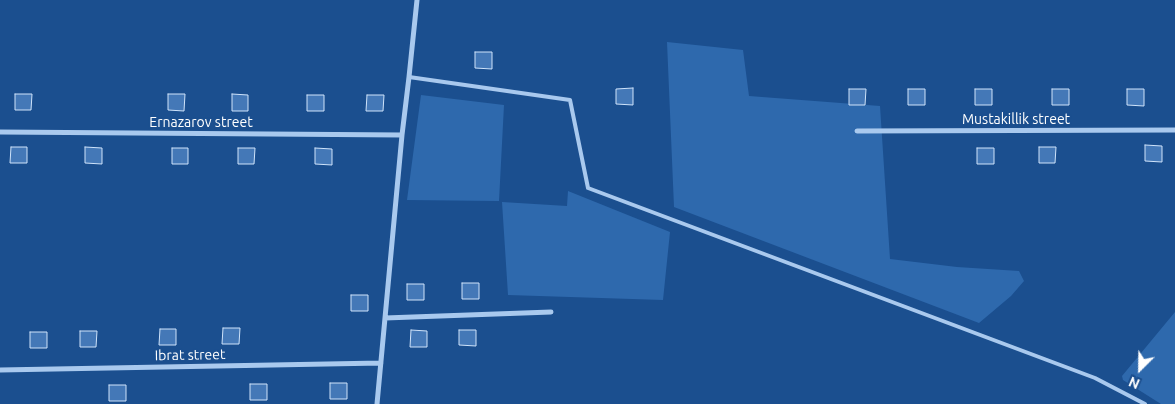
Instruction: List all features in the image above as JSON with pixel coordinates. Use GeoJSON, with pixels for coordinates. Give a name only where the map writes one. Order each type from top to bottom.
{"type":"FeatureCollection","features":[{"type":"Feature","properties":{"kind":"street"},"geometry":{"type":"LineString","coordinates":[[377,404],[402,135],[417,0]]}},
{"type":"Feature","properties":{"kind":"street","name":"Mustakillik street"},"geometry":{"type":"LineString","coordinates":[[857,132],[1175,130]]}},
{"type":"Feature","properties":{"kind":"street","name":"Ernazarov street"},"geometry":{"type":"LineString","coordinates":[[0,132],[402,135]]}},
{"type":"Feature","properties":{"kind":"street"},"geometry":{"type":"LineString","coordinates":[[385,318],[551,312]]}},
{"type":"Feature","properties":{"kind":"street","name":"Ibrat street"},"geometry":{"type":"LineString","coordinates":[[0,370],[381,363]]}},
{"type":"Feature","properties":{"kind":"lane"},"geometry":{"type":"LineString","coordinates":[[409,78],[570,100],[588,188],[1096,378],[1145,404]]}},
{"type":"Feature","properties":{"kind":"shaded area"},"geometry":{"type":"Polygon","coordinates":[[[667,42],[743,50],[749,96],[880,106],[890,259],[957,267],[1019,271],[1024,281],[1011,296],[979,323],[674,207],[667,42]]]}},
{"type":"Feature","properties":{"kind":"shaded area"},"geometry":{"type":"Polygon","coordinates":[[[421,95],[504,105],[499,201],[407,200],[421,95]]]}},
{"type":"Feature","properties":{"kind":"shaded area"},"geometry":{"type":"Polygon","coordinates":[[[568,191],[670,232],[663,300],[508,295],[502,202],[567,206],[568,191]]]}},
{"type":"Feature","properties":{"kind":"shaded area"},"geometry":{"type":"Polygon","coordinates":[[[1175,312],[1175,404],[1161,404],[1123,380],[1122,376],[1175,312]]]}},
{"type":"Feature","properties":{"kind":"building"},"geometry":{"type":"Polygon","coordinates":[[[475,52],[492,52],[492,69],[475,68],[475,52]]]}},
{"type":"Feature","properties":{"kind":"building"},"geometry":{"type":"Polygon","coordinates":[[[633,88],[633,105],[616,104],[616,89],[633,88]]]}},
{"type":"Feature","properties":{"kind":"building"},"geometry":{"type":"Polygon","coordinates":[[[849,89],[866,89],[865,105],[849,105],[849,89]]]}},
{"type":"Feature","properties":{"kind":"building"},"geometry":{"type":"Polygon","coordinates":[[[908,89],[925,89],[925,105],[908,105],[908,89]]]}},
{"type":"Feature","properties":{"kind":"building"},"geometry":{"type":"Polygon","coordinates":[[[975,89],[992,89],[992,105],[975,105],[975,89]]]}},
{"type":"Feature","properties":{"kind":"building"},"geometry":{"type":"Polygon","coordinates":[[[1052,89],[1069,89],[1069,105],[1052,105],[1052,89]]]}},
{"type":"Feature","properties":{"kind":"building"},"geometry":{"type":"Polygon","coordinates":[[[1127,89],[1144,89],[1144,106],[1127,105],[1127,89]]]}},
{"type":"Feature","properties":{"kind":"building"},"geometry":{"type":"Polygon","coordinates":[[[15,94],[32,94],[31,110],[15,110],[15,94]]]}},
{"type":"Feature","properties":{"kind":"building"},"geometry":{"type":"Polygon","coordinates":[[[168,94],[185,94],[184,111],[168,110],[168,94]]]}},
{"type":"Feature","properties":{"kind":"building"},"geometry":{"type":"Polygon","coordinates":[[[232,94],[248,95],[248,111],[232,111],[232,94]]]}},
{"type":"Feature","properties":{"kind":"building"},"geometry":{"type":"Polygon","coordinates":[[[307,95],[324,95],[324,111],[307,111],[307,95]]]}},
{"type":"Feature","properties":{"kind":"building"},"geometry":{"type":"Polygon","coordinates":[[[367,95],[384,95],[383,111],[366,111],[367,95]]]}},
{"type":"Feature","properties":{"kind":"building"},"geometry":{"type":"Polygon","coordinates":[[[1145,145],[1162,146],[1162,162],[1145,161],[1145,145]]]}},
{"type":"Feature","properties":{"kind":"building"},"geometry":{"type":"Polygon","coordinates":[[[11,147],[27,147],[27,163],[10,163],[11,147]]]}},
{"type":"Feature","properties":{"kind":"building"},"geometry":{"type":"Polygon","coordinates":[[[85,147],[102,148],[102,164],[85,163],[85,147]]]}},
{"type":"Feature","properties":{"kind":"building"},"geometry":{"type":"Polygon","coordinates":[[[1039,147],[1056,147],[1055,163],[1039,163],[1039,147]]]}},
{"type":"Feature","properties":{"kind":"building"},"geometry":{"type":"Polygon","coordinates":[[[172,148],[188,148],[188,164],[172,164],[172,148]]]}},
{"type":"Feature","properties":{"kind":"building"},"geometry":{"type":"Polygon","coordinates":[[[238,148],[255,148],[254,164],[238,164],[238,148]]]}},
{"type":"Feature","properties":{"kind":"building"},"geometry":{"type":"Polygon","coordinates":[[[315,148],[332,149],[332,165],[315,164],[315,148]]]}},
{"type":"Feature","properties":{"kind":"building"},"geometry":{"type":"Polygon","coordinates":[[[977,148],[994,148],[994,164],[977,164],[977,148]]]}},
{"type":"Feature","properties":{"kind":"building"},"geometry":{"type":"Polygon","coordinates":[[[462,283],[479,283],[479,299],[462,299],[462,283]]]}},
{"type":"Feature","properties":{"kind":"building"},"geometry":{"type":"Polygon","coordinates":[[[407,284],[424,284],[424,300],[407,300],[407,284]]]}},
{"type":"Feature","properties":{"kind":"building"},"geometry":{"type":"Polygon","coordinates":[[[351,295],[368,295],[368,311],[351,311],[351,295]]]}},
{"type":"Feature","properties":{"kind":"building"},"geometry":{"type":"Polygon","coordinates":[[[223,328],[240,328],[239,344],[222,344],[223,328]]]}},
{"type":"Feature","properties":{"kind":"building"},"geometry":{"type":"Polygon","coordinates":[[[160,329],[176,329],[176,345],[159,345],[160,329]]]}},
{"type":"Feature","properties":{"kind":"building"},"geometry":{"type":"Polygon","coordinates":[[[411,330],[427,331],[427,347],[410,347],[411,330]]]}},
{"type":"Feature","properties":{"kind":"building"},"geometry":{"type":"Polygon","coordinates":[[[459,330],[476,330],[476,346],[459,345],[459,330]]]}},
{"type":"Feature","properties":{"kind":"building"},"geometry":{"type":"Polygon","coordinates":[[[80,331],[97,331],[96,347],[80,347],[80,331]]]}},
{"type":"Feature","properties":{"kind":"building"},"geometry":{"type":"Polygon","coordinates":[[[30,332],[47,332],[47,348],[30,348],[30,332]]]}},
{"type":"Feature","properties":{"kind":"building"},"geometry":{"type":"Polygon","coordinates":[[[330,383],[347,383],[347,399],[330,399],[330,383]]]}},
{"type":"Feature","properties":{"kind":"building"},"geometry":{"type":"Polygon","coordinates":[[[250,384],[267,384],[267,400],[250,400],[250,384]]]}},
{"type":"Feature","properties":{"kind":"building"},"geometry":{"type":"Polygon","coordinates":[[[109,385],[126,385],[126,401],[109,401],[109,385]]]}}]}
